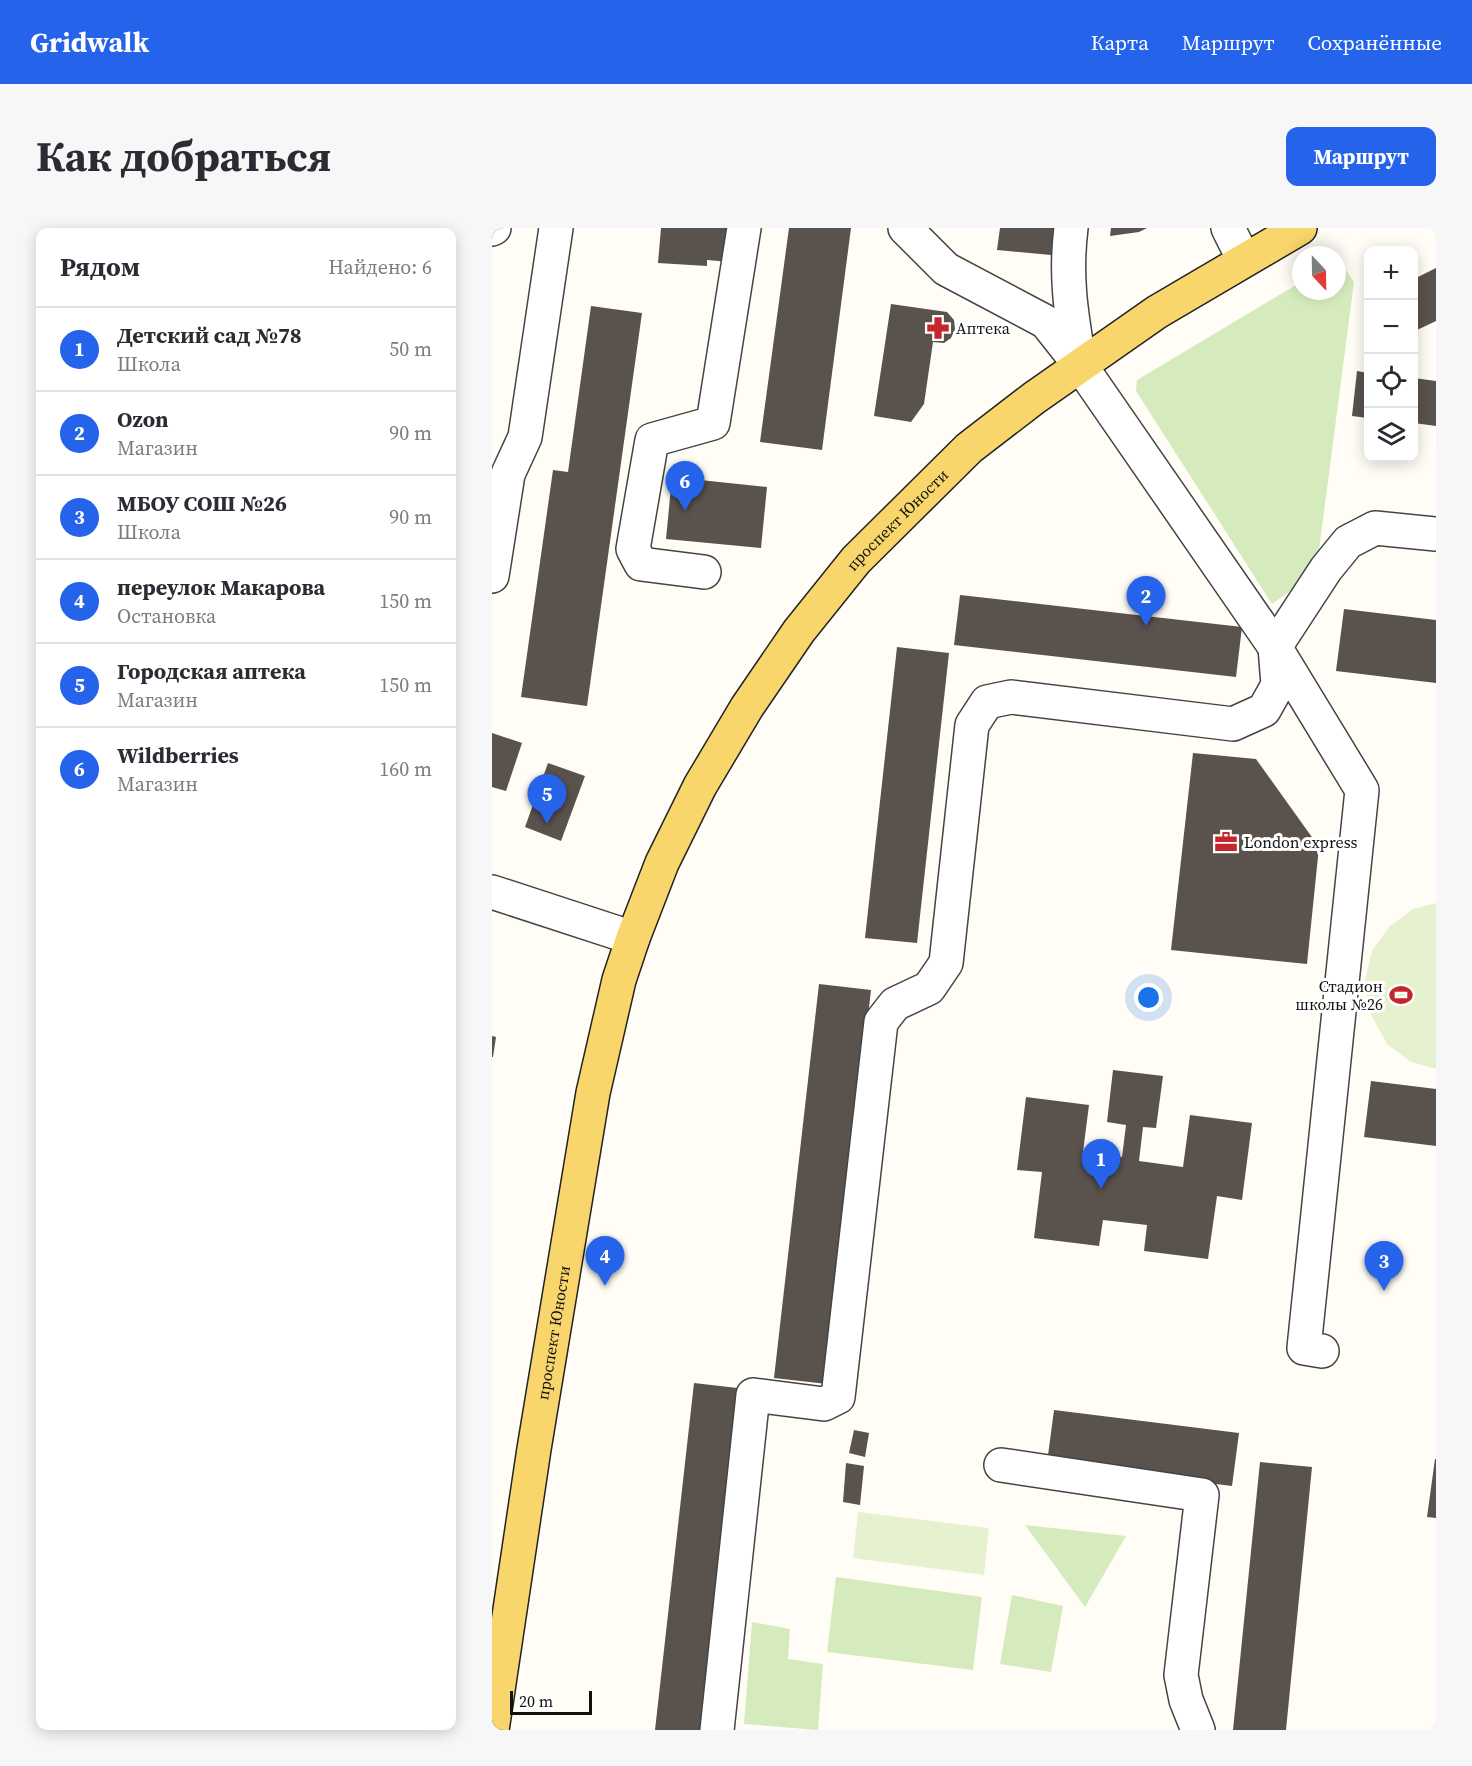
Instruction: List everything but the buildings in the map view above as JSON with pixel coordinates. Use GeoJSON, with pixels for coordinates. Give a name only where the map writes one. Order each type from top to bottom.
{"type":"FeatureCollection","features":[{"type":"Feature","properties":{"kind":"main road","name":"проспект Юности"},"geometry":{"type":"LineString","coordinates":[[492,1730],[534,1449],[593,1093],[620,980],[633,938],[662,863],[699,786],[747,707],[799,631],[856,560],[969,448],[1034,398],[1157,312],[1300,228]]}},
{"type":"Feature","properties":{"kind":"street"},"geometry":{"type":"LineString","coordinates":[[492,576],[508,474],[525,437],[556,228]]}},
{"type":"Feature","properties":{"kind":"street"},"geometry":{"type":"LineString","coordinates":[[704,572],[640,564],[633,549],[652,440],[713,423],[744,228]]}},
{"type":"Feature","properties":{"kind":"street"},"geometry":{"type":"LineString","coordinates":[[905,228],[946,269],[1046,322],[1080,365],[1275,646],[1362,790],[1304,1348],[1322,1351]]}},
{"type":"Feature","properties":{"kind":"street"},"geometry":{"type":"LineString","coordinates":[[1071,228],[1068,252],[1069,301],[1080,365]]}},
{"type":"Feature","properties":{"kind":"street"},"geometry":{"type":"LineString","coordinates":[[1228,228],[1244,260]]}},
{"type":"Feature","properties":{"kind":"street"},"geometry":{"type":"LineString","coordinates":[[717,1730],[753,1395],[824,1404],[838,1396],[881,1022],[895,1004],[928,988],[946,963],[972,725],[987,702],[1011,697],[1233,724],[1264,710],[1278,685],[1275,646],[1326,569],[1348,542],[1375,528],[1436,534]]}},
{"type":"Feature","properties":{"kind":"street"},"geometry":{"type":"LineString","coordinates":[[492,892],[633,938]]}},
{"type":"Feature","properties":{"kind":"street"},"geometry":{"type":"LineString","coordinates":[[1001,1465],[1202,1495],[1181,1675],[1186,1700],[1198,1730]]}},
{"type":"Feature","properties":{"kind":"green space"},"geometry":{"type":"Polygon","coordinates":[[[1346,270],[1354,282],[1316,573],[1272,604],[1136,391],[1137,380],[1292,287],[1292,300],[1346,300],[1346,270]]]}},
{"type":"Feature","properties":{"kind":"green space","name":"Стадион школы №26"},"geometry":{"type":"Polygon","coordinates":[[[1436,903],[1436,1069],[1411,1062],[1387,1044],[1368,1009],[1365,980],[1372,951],[1389,927],[1413,909],[1436,903]]]}},
{"type":"Feature","properties":{"kind":"green space"},"geometry":{"type":"Polygon","coordinates":[[[858,1512],[989,1528],[984,1575],[853,1558],[858,1512]]]}},
{"type":"Feature","properties":{"kind":"green space"},"geometry":{"type":"Polygon","coordinates":[[[1025,1525],[1126,1536],[1085,1607],[1025,1525]]]}},
{"type":"Feature","properties":{"kind":"green space"},"geometry":{"type":"Polygon","coordinates":[[[836,1577],[982,1597],[973,1670],[827,1652],[836,1577]]]}},
{"type":"Feature","properties":{"kind":"green space"},"geometry":{"type":"Polygon","coordinates":[[[1012,1595],[1063,1606],[1051,1672],[1000,1664],[1012,1595]]]}},
{"type":"Feature","properties":{"kind":"green space"},"geometry":{"type":"Polygon","coordinates":[[[752,1622],[790,1629],[788,1659],[823,1664],[818,1730],[744,1724],[752,1622]]]}},
{"type":"Feature","properties":{"kind":"place","name":"Аптека"},"geometry":{"type":"Point","coordinates":[938,328]}},
{"type":"Feature","properties":{"kind":"place","name":"Wildberries"},"geometry":{"type":"Point","coordinates":[685,511]}},
{"type":"Feature","properties":{"kind":"place","name":"Ozon"},"geometry":{"type":"Point","coordinates":[1146,626]}},
{"type":"Feature","properties":{"kind":"place","name":"Городская аптека"},"geometry":{"type":"Point","coordinates":[547,824]}},
{"type":"Feature","properties":{"kind":"place","name":"London express"},"geometry":{"type":"Point","coordinates":[1226,842]}},
{"type":"Feature","properties":{"kind":"place","name":"Стадион школы №26"},"geometry":{"type":"Point","coordinates":[1401,995]}},
{"type":"Feature","properties":{"kind":"place","name":"Детский сад №78"},"geometry":{"type":"Point","coordinates":[1101,1189]}},
{"type":"Feature","properties":{"kind":"place","name":"переулок Макарова"},"geometry":{"type":"Point","coordinates":[605,1286]}},
{"type":"Feature","properties":{"kind":"place","name":"МБОУ СОШ №26"},"geometry":{"type":"Point","coordinates":[1384,1291]}}]}
